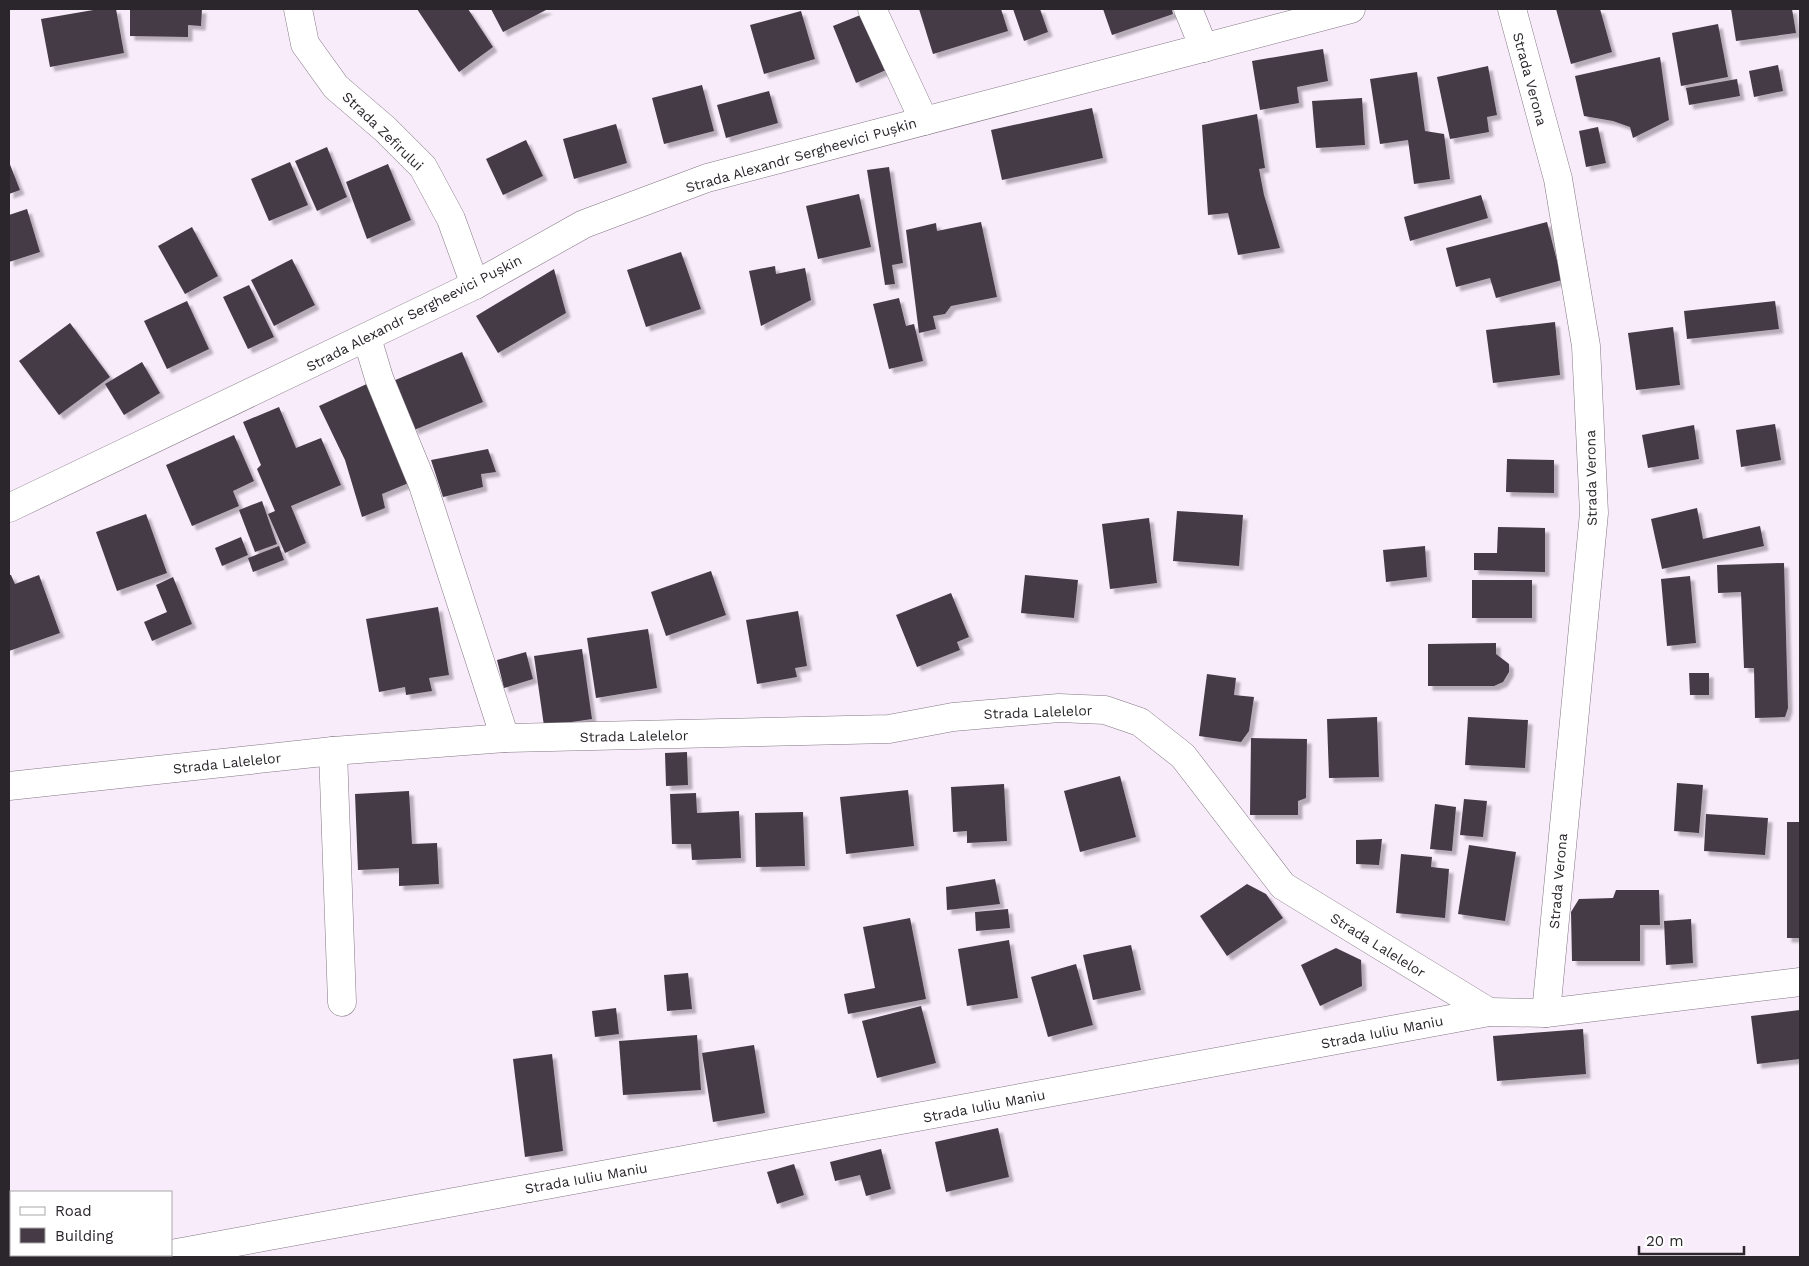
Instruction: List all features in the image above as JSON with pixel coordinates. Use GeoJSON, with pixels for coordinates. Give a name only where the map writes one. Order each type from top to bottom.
{"type":"FeatureCollection","features":[{"type":"Feature","properties":{"kind":"street","name":"Strada Zefirului"},"geometry":{"type":"LineString","coordinates":[[298,9],[306,44],[336,87],[384,128],[423,167],[451,220],[475,285]]}},
{"type":"Feature","properties":{"kind":"street"},"geometry":{"type":"LineString","coordinates":[[872,9],[924,121]]}},
{"type":"Feature","properties":{"kind":"street"},"geometry":{"type":"LineString","coordinates":[[1188,9],[1204,48]]}},
{"type":"Feature","properties":{"kind":"street","name":"Strada Alexandr Sergheevici Pușkin"},"geometry":{"type":"LineString","coordinates":[[9,508],[475,285],[584,224],[707,178],[1351,9]]}},
{"type":"Feature","properties":{"kind":"street","name":"Strada Verona"},"geometry":{"type":"LineString","coordinates":[[1512,9],[1558,179],[1586,346],[1594,513],[1546,1013]]}},
{"type":"Feature","properties":{"kind":"street"},"geometry":{"type":"LineString","coordinates":[[367,338],[379,378],[423,486],[505,738]]}},
{"type":"Feature","properties":{"kind":"street","name":"Strada Lalelelor"},"geometry":{"type":"LineString","coordinates":[[9,786],[333,751],[505,738],[889,729],[953,716],[1059,708],[1105,710],[1140,722],[1183,756],[1283,886],[1488,1012]]}},
{"type":"Feature","properties":{"kind":"street"},"geometry":{"type":"LineString","coordinates":[[333,751],[342,1002]]}},
{"type":"Feature","properties":{"kind":"street","name":"Strada Iuliu Maniu"},"geometry":{"type":"LineString","coordinates":[[172,1255],[1488,1012],[1546,1013],[1800,982]]}},
{"type":"Feature","properties":{"kind":"building"},"geometry":{"type":"Polygon","coordinates":[[[99,9],[116,9],[124,53],[50,67],[41,19],[99,9]]]}},
{"type":"Feature","properties":{"kind":"building"},"geometry":{"type":"Polygon","coordinates":[[[130,9],[202,9],[201,26],[188,25],[188,37],[130,36],[130,9]]]}},
{"type":"Feature","properties":{"kind":"building"},"geometry":{"type":"Polygon","coordinates":[[[417,9],[468,9],[493,47],[459,72],[417,9]]]}},
{"type":"Feature","properties":{"kind":"building"},"geometry":{"type":"Polygon","coordinates":[[[491,9],[548,9],[503,32],[491,9]]]}},
{"type":"Feature","properties":{"kind":"building"},"geometry":{"type":"Polygon","coordinates":[[[919,9],[1001,9],[1008,31],[933,54],[919,9]]]}},
{"type":"Feature","properties":{"kind":"building"},"geometry":{"type":"Polygon","coordinates":[[[1013,9],[1040,9],[1048,32],[1024,41],[1013,9]]]}},
{"type":"Feature","properties":{"kind":"building"},"geometry":{"type":"Polygon","coordinates":[[[1103,9],[1172,9],[1173,14],[1112,35],[1103,9]]]}},
{"type":"Feature","properties":{"kind":"building"},"geometry":{"type":"Polygon","coordinates":[[[1556,9],[1600,9],[1612,52],[1571,64],[1556,9]]]}},
{"type":"Feature","properties":{"kind":"building"},"geometry":{"type":"Polygon","coordinates":[[[1731,9],[1792,9],[1796,33],[1736,41],[1731,9]]]}},
{"type":"Feature","properties":{"kind":"building"},"geometry":{"type":"Polygon","coordinates":[[[801,11],[815,59],[764,74],[750,25],[801,11]]]}},
{"type":"Feature","properties":{"kind":"building"},"geometry":{"type":"Polygon","coordinates":[[[863,14],[886,70],[856,83],[833,26],[863,14]]]}},
{"type":"Feature","properties":{"kind":"building"},"geometry":{"type":"Polygon","coordinates":[[[1718,24],[1728,77],[1681,86],[1672,33],[1718,24]]]}},
{"type":"Feature","properties":{"kind":"building"},"geometry":{"type":"Polygon","coordinates":[[[1323,49],[1328,81],[1297,87],[1299,103],[1260,110],[1252,61],[1323,49]]]}},
{"type":"Feature","properties":{"kind":"building"},"geometry":{"type":"Polygon","coordinates":[[[1660,57],[1669,120],[1633,138],[1630,127],[1613,121],[1584,116],[1575,76],[1660,57]]]}},
{"type":"Feature","properties":{"kind":"building"},"geometry":{"type":"Polygon","coordinates":[[[1778,65],[1783,91],[1754,97],[1749,71],[1778,65]]]}},
{"type":"Feature","properties":{"kind":"building"},"geometry":{"type":"Polygon","coordinates":[[[1488,66],[1497,115],[1487,117],[1489,132],[1450,139],[1437,77],[1488,66]]]}},
{"type":"Feature","properties":{"kind":"building"},"geometry":{"type":"Polygon","coordinates":[[[1417,72],[1425,131],[1444,134],[1450,179],[1414,184],[1408,140],[1380,144],[1370,79],[1417,72]]]}},
{"type":"Feature","properties":{"kind":"building"},"geometry":{"type":"Polygon","coordinates":[[[1737,79],[1740,96],[1689,105],[1686,88],[1737,79]]]}},
{"type":"Feature","properties":{"kind":"building"},"geometry":{"type":"Polygon","coordinates":[[[702,85],[714,131],[664,144],[652,98],[702,85]]]}},
{"type":"Feature","properties":{"kind":"building"},"geometry":{"type":"Polygon","coordinates":[[[769,91],[778,123],[726,138],[717,105],[769,91]]]}},
{"type":"Feature","properties":{"kind":"building"},"geometry":{"type":"Polygon","coordinates":[[[1362,98],[1365,145],[1316,148],[1312,101],[1362,98]]]}},
{"type":"Feature","properties":{"kind":"building"},"geometry":{"type":"Polygon","coordinates":[[[1092,108],[1103,158],[1002,180],[991,130],[1092,108]]]}},
{"type":"Feature","properties":{"kind":"building"},"geometry":{"type":"Polygon","coordinates":[[[1257,114],[1265,168],[1259,169],[1264,195],[1280,248],[1238,255],[1228,213],[1208,215],[1202,125],[1257,114]]]}},
{"type":"Feature","properties":{"kind":"building"},"geometry":{"type":"Polygon","coordinates":[[[616,124],[627,163],[574,179],[563,139],[616,124]]]}},
{"type":"Feature","properties":{"kind":"building"},"geometry":{"type":"Polygon","coordinates":[[[1598,127],[1606,163],[1586,167],[1579,131],[1598,127]]]}},
{"type":"Feature","properties":{"kind":"building"},"geometry":{"type":"Polygon","coordinates":[[[526,140],[543,176],[503,195],[486,159],[526,140]]]}},
{"type":"Feature","properties":{"kind":"building"},"geometry":{"type":"Polygon","coordinates":[[[327,147],[347,197],[317,211],[295,161],[327,147]]]}},
{"type":"Feature","properties":{"kind":"building"},"geometry":{"type":"Polygon","coordinates":[[[9,162],[20,190],[9,194],[9,162]]]}},
{"type":"Feature","properties":{"kind":"building"},"geometry":{"type":"Polygon","coordinates":[[[290,162],[308,205],[269,221],[251,179],[290,162]]]}},
{"type":"Feature","properties":{"kind":"building"},"geometry":{"type":"Polygon","coordinates":[[[388,164],[411,220],[367,239],[346,182],[388,164]]]}},
{"type":"Feature","properties":{"kind":"building"},"geometry":{"type":"Polygon","coordinates":[[[889,167],[903,263],[892,265],[895,284],[885,285],[867,170],[889,167]]]}},
{"type":"Feature","properties":{"kind":"building"},"geometry":{"type":"Polygon","coordinates":[[[859,194],[871,247],[818,259],[806,206],[859,194]]]}},
{"type":"Feature","properties":{"kind":"building"},"geometry":{"type":"Polygon","coordinates":[[[1481,195],[1488,218],[1410,241],[1404,217],[1481,195]]]}},
{"type":"Feature","properties":{"kind":"building"},"geometry":{"type":"Polygon","coordinates":[[[27,209],[40,252],[9,262],[9,215],[27,209]]]}},
{"type":"Feature","properties":{"kind":"building"},"geometry":{"type":"Polygon","coordinates":[[[981,222],[997,297],[951,306],[945,314],[933,316],[936,329],[919,333],[906,230],[936,223],[937,231],[981,222]]]}},
{"type":"Feature","properties":{"kind":"building"},"geometry":{"type":"Polygon","coordinates":[[[1547,222],[1562,280],[1496,298],[1490,278],[1456,287],[1446,248],[1547,222]]]}},
{"type":"Feature","properties":{"kind":"building"},"geometry":{"type":"Polygon","coordinates":[[[192,227],[218,276],[185,294],[158,246],[192,227]]]}},
{"type":"Feature","properties":{"kind":"building"},"geometry":{"type":"Polygon","coordinates":[[[681,252],[701,309],[646,327],[627,270],[681,252]]]}},
{"type":"Feature","properties":{"kind":"building"},"geometry":{"type":"Polygon","coordinates":[[[292,259],[315,305],[274,326],[251,280],[292,259]]]}},
{"type":"Feature","properties":{"kind":"building"},"geometry":{"type":"Polygon","coordinates":[[[775,266],[776,274],[805,268],[811,300],[761,326],[749,271],[775,266]]]}},
{"type":"Feature","properties":{"kind":"building"},"geometry":{"type":"Polygon","coordinates":[[[554,269],[566,313],[498,353],[476,316],[554,269]]]}},
{"type":"Feature","properties":{"kind":"building"},"geometry":{"type":"Polygon","coordinates":[[[249,285],[274,337],[248,349],[223,297],[249,285]]]}},
{"type":"Feature","properties":{"kind":"building"},"geometry":{"type":"Polygon","coordinates":[[[899,298],[906,326],[914,324],[923,361],[889,369],[873,304],[899,298]]]}},
{"type":"Feature","properties":{"kind":"building"},"geometry":{"type":"Polygon","coordinates":[[[187,301],[209,349],[167,369],[144,321],[187,301]]]}},
{"type":"Feature","properties":{"kind":"building"},"geometry":{"type":"Polygon","coordinates":[[[1775,301],[1779,329],[1687,339],[1684,311],[1775,301]]]}},
{"type":"Feature","properties":{"kind":"building"},"geometry":{"type":"Polygon","coordinates":[[[1555,322],[1560,375],[1493,383],[1486,330],[1555,322]]]}},
{"type":"Feature","properties":{"kind":"building"},"geometry":{"type":"Polygon","coordinates":[[[70,323],[110,377],[59,415],[19,361],[70,323]]]}},
{"type":"Feature","properties":{"kind":"building"},"geometry":{"type":"Polygon","coordinates":[[[1673,327],[1680,385],[1636,390],[1628,333],[1673,327]]]}},
{"type":"Feature","properties":{"kind":"building"},"geometry":{"type":"Polygon","coordinates":[[[462,352],[483,402],[414,430],[393,381],[462,352]]]}},
{"type":"Feature","properties":{"kind":"building"},"geometry":{"type":"Polygon","coordinates":[[[142,362],[160,393],[124,415],[105,384],[142,362]]]}},
{"type":"Feature","properties":{"kind":"building"},"geometry":{"type":"Polygon","coordinates":[[[371,382],[411,482],[382,494],[385,508],[362,517],[345,460],[319,406],[371,382]]]}},
{"type":"Feature","properties":{"kind":"building"},"geometry":{"type":"Polygon","coordinates":[[[279,407],[296,448],[321,438],[341,485],[291,506],[306,543],[285,553],[268,514],[275,511],[257,469],[261,465],[243,422],[279,407]]]}},
{"type":"Feature","properties":{"kind":"building"},"geometry":{"type":"Polygon","coordinates":[[[1775,424],[1781,460],[1741,467],[1736,430],[1775,424]]]}},
{"type":"Feature","properties":{"kind":"building"},"geometry":{"type":"Polygon","coordinates":[[[1694,425],[1699,459],[1648,468],[1642,435],[1694,425]]]}},
{"type":"Feature","properties":{"kind":"building"},"geometry":{"type":"Polygon","coordinates":[[[234,435],[254,481],[233,491],[239,506],[192,526],[166,465],[234,435]]]}},
{"type":"Feature","properties":{"kind":"building"},"geometry":{"type":"Polygon","coordinates":[[[488,449],[496,472],[481,474],[483,487],[443,497],[431,460],[488,449]]]}},
{"type":"Feature","properties":{"kind":"building"},"geometry":{"type":"Polygon","coordinates":[[[1507,459],[1554,460],[1554,493],[1506,492],[1507,459]]]}},
{"type":"Feature","properties":{"kind":"building"},"geometry":{"type":"Polygon","coordinates":[[[262,501],[277,544],[255,552],[239,510],[262,501]]]}},
{"type":"Feature","properties":{"kind":"building"},"geometry":{"type":"Polygon","coordinates":[[[1697,508],[1703,539],[1760,526],[1764,546],[1662,569],[1651,519],[1697,508]]]}},
{"type":"Feature","properties":{"kind":"building"},"geometry":{"type":"Polygon","coordinates":[[[1177,511],[1243,515],[1239,566],[1173,561],[1177,511]]]}},
{"type":"Feature","properties":{"kind":"building"},"geometry":{"type":"Polygon","coordinates":[[[146,514],[167,573],[117,591],[96,532],[146,514]]]}},
{"type":"Feature","properties":{"kind":"building"},"geometry":{"type":"Polygon","coordinates":[[[1149,518],[1157,583],[1110,589],[1102,524],[1149,518]]]}},
{"type":"Feature","properties":{"kind":"building"},"geometry":{"type":"Polygon","coordinates":[[[1498,527],[1545,528],[1545,572],[1474,570],[1474,553],[1497,553],[1498,527]]]}},
{"type":"Feature","properties":{"kind":"building"},"geometry":{"type":"Polygon","coordinates":[[[241,537],[248,555],[222,566],[215,548],[241,537]]]}},
{"type":"Feature","properties":{"kind":"building"},"geometry":{"type":"Polygon","coordinates":[[[279,546],[284,560],[253,572],[248,558],[279,546]]]}},
{"type":"Feature","properties":{"kind":"building"},"geometry":{"type":"Polygon","coordinates":[[[1425,546],[1427,577],[1386,582],[1383,550],[1425,546]]]}},
{"type":"Feature","properties":{"kind":"building"},"geometry":{"type":"Polygon","coordinates":[[[1784,563],[1788,708],[1785,717],[1755,718],[1754,668],[1744,668],[1741,592],[1718,593],[1717,565],[1784,563]]]}},
{"type":"Feature","properties":{"kind":"building"},"geometry":{"type":"Polygon","coordinates":[[[711,571],[726,615],[666,636],[651,592],[711,571]]]}},
{"type":"Feature","properties":{"kind":"building"},"geometry":{"type":"Polygon","coordinates":[[[9,575],[11,575],[15,584],[39,575],[60,633],[9,651],[9,575]]]}},
{"type":"Feature","properties":{"kind":"building"},"geometry":{"type":"Polygon","coordinates":[[[1025,575],[1078,580],[1074,618],[1021,613],[1025,575]]]}},
{"type":"Feature","properties":{"kind":"building"},"geometry":{"type":"Polygon","coordinates":[[[1690,576],[1696,643],[1667,646],[1661,579],[1690,576]]]}},
{"type":"Feature","properties":{"kind":"building"},"geometry":{"type":"Polygon","coordinates":[[[173,577],[192,624],[152,641],[144,622],[167,612],[156,585],[173,577]]]}},
{"type":"Feature","properties":{"kind":"building"},"geometry":{"type":"Polygon","coordinates":[[[1472,580],[1532,580],[1532,618],[1472,618],[1472,580]]]}},
{"type":"Feature","properties":{"kind":"building"},"geometry":{"type":"Polygon","coordinates":[[[951,593],[969,637],[957,642],[960,650],[917,667],[896,615],[951,593]]]}},
{"type":"Feature","properties":{"kind":"building"},"geometry":{"type":"Polygon","coordinates":[[[438,607],[449,675],[429,678],[432,691],[406,695],[405,687],[379,692],[366,619],[438,607]]]}},
{"type":"Feature","properties":{"kind":"building"},"geometry":{"type":"Polygon","coordinates":[[[798,611],[807,666],[795,668],[797,677],[757,684],[746,620],[798,611]]]}},
{"type":"Feature","properties":{"kind":"building"},"geometry":{"type":"Polygon","coordinates":[[[648,629],[657,688],[596,698],[587,638],[648,629]]]}},
{"type":"Feature","properties":{"kind":"building"},"geometry":{"type":"Polygon","coordinates":[[[1496,643],[1496,654],[1509,664],[1509,672],[1503,682],[1494,686],[1428,686],[1428,644],[1496,643]]]}},
{"type":"Feature","properties":{"kind":"building"},"geometry":{"type":"Polygon","coordinates":[[[582,649],[592,719],[544,726],[534,656],[582,649]]]}},
{"type":"Feature","properties":{"kind":"building"},"geometry":{"type":"Polygon","coordinates":[[[526,652],[533,679],[504,688],[497,660],[526,652]]]}},
{"type":"Feature","properties":{"kind":"building"},"geometry":{"type":"Polygon","coordinates":[[[1689,673],[1709,673],[1709,695],[1690,695],[1689,673]]]}},
{"type":"Feature","properties":{"kind":"building"},"geometry":{"type":"Polygon","coordinates":[[[1207,674],[1236,678],[1234,695],[1254,697],[1249,731],[1241,742],[1199,736],[1207,674]]]}},
{"type":"Feature","properties":{"kind":"building"},"geometry":{"type":"Polygon","coordinates":[[[1377,717],[1379,777],[1329,778],[1327,719],[1377,717]]]}},
{"type":"Feature","properties":{"kind":"building"},"geometry":{"type":"Polygon","coordinates":[[[1468,717],[1528,720],[1525,768],[1465,765],[1468,717]]]}},
{"type":"Feature","properties":{"kind":"building"},"geometry":{"type":"Polygon","coordinates":[[[1251,738],[1307,739],[1306,798],[1298,801],[1298,815],[1250,815],[1251,738]]]}},
{"type":"Feature","properties":{"kind":"building"},"geometry":{"type":"Polygon","coordinates":[[[687,752],[688,785],[666,786],[665,753],[687,752]]]}},
{"type":"Feature","properties":{"kind":"building"},"geometry":{"type":"Polygon","coordinates":[[[1120,776],[1136,837],[1080,852],[1064,791],[1120,776]]]}},
{"type":"Feature","properties":{"kind":"building"},"geometry":{"type":"Polygon","coordinates":[[[1677,783],[1703,785],[1699,833],[1674,831],[1677,783]]]}},
{"type":"Feature","properties":{"kind":"building"},"geometry":{"type":"Polygon","coordinates":[[[1004,784],[1007,841],[967,843],[967,831],[953,832],[951,787],[1004,784]]]}},
{"type":"Feature","properties":{"kind":"building"},"geometry":{"type":"Polygon","coordinates":[[[908,790],[914,846],[846,854],[840,797],[908,790]]]}},
{"type":"Feature","properties":{"kind":"building"},"geometry":{"type":"Polygon","coordinates":[[[409,791],[412,844],[437,843],[439,884],[399,886],[399,868],[358,870],[355,794],[409,791]]]}},
{"type":"Feature","properties":{"kind":"building"},"geometry":{"type":"Polygon","coordinates":[[[696,793],[697,813],[739,811],[741,858],[692,860],[691,844],[672,844],[670,794],[696,793]]]}},
{"type":"Feature","properties":{"kind":"building"},"geometry":{"type":"Polygon","coordinates":[[[1464,799],[1487,801],[1483,837],[1460,835],[1464,799]]]}},
{"type":"Feature","properties":{"kind":"building"},"geometry":{"type":"Polygon","coordinates":[[[1435,804],[1456,807],[1452,851],[1430,849],[1435,804]]]}},
{"type":"Feature","properties":{"kind":"building"},"geometry":{"type":"Polygon","coordinates":[[[803,812],[805,866],[756,867],[755,813],[803,812]]]}},
{"type":"Feature","properties":{"kind":"building"},"geometry":{"type":"Polygon","coordinates":[[[1706,814],[1768,818],[1765,855],[1704,851],[1706,814]]]}},
{"type":"Feature","properties":{"kind":"building"},"geometry":{"type":"Polygon","coordinates":[[[1787,822],[1800,822],[1800,938],[1787,938],[1787,822]]]}},
{"type":"Feature","properties":{"kind":"building"},"geometry":{"type":"Polygon","coordinates":[[[1382,839],[1379,865],[1356,864],[1356,840],[1382,839]]]}},
{"type":"Feature","properties":{"kind":"building"},"geometry":{"type":"Polygon","coordinates":[[[1469,845],[1516,852],[1505,921],[1458,914],[1469,845]]]}},
{"type":"Feature","properties":{"kind":"building"},"geometry":{"type":"Polygon","coordinates":[[[1401,854],[1432,857],[1431,867],[1449,869],[1445,918],[1396,913],[1401,854]]]}},
{"type":"Feature","properties":{"kind":"building"},"geometry":{"type":"Polygon","coordinates":[[[995,879],[1000,904],[947,910],[946,887],[995,879]]]}},
{"type":"Feature","properties":{"kind":"building"},"geometry":{"type":"Polygon","coordinates":[[[1247,884],[1266,894],[1283,918],[1227,956],[1200,916],[1247,884]]]}},
{"type":"Feature","properties":{"kind":"building"},"geometry":{"type":"Polygon","coordinates":[[[1616,890],[1659,890],[1660,925],[1640,925],[1640,961],[1572,961],[1571,912],[1579,899],[1613,898],[1616,890]]]}},
{"type":"Feature","properties":{"kind":"building"},"geometry":{"type":"Polygon","coordinates":[[[1008,909],[1010,928],[976,931],[975,912],[1008,909]]]}},
{"type":"Feature","properties":{"kind":"building"},"geometry":{"type":"Polygon","coordinates":[[[910,918],[926,999],[848,1014],[844,994],[875,988],[863,927],[910,918]]]}},
{"type":"Feature","properties":{"kind":"building"},"geometry":{"type":"Polygon","coordinates":[[[1691,919],[1693,963],[1666,965],[1664,921],[1691,919]]]}},
{"type":"Feature","properties":{"kind":"building"},"geometry":{"type":"Polygon","coordinates":[[[1009,940],[1018,998],[967,1006],[958,949],[1009,940]]]}},
{"type":"Feature","properties":{"kind":"building"},"geometry":{"type":"Polygon","coordinates":[[[1131,945],[1141,990],[1093,1000],[1083,955],[1131,945]]]}},
{"type":"Feature","properties":{"kind":"building"},"geometry":{"type":"Polygon","coordinates":[[[1336,948],[1361,960],[1362,986],[1320,1006],[1301,965],[1336,948]]]}},
{"type":"Feature","properties":{"kind":"building"},"geometry":{"type":"Polygon","coordinates":[[[1076,964],[1093,1025],[1048,1037],[1031,977],[1076,964]]]}},
{"type":"Feature","properties":{"kind":"building"},"geometry":{"type":"Polygon","coordinates":[[[688,973],[692,1009],[667,1011],[664,975],[688,973]]]}},
{"type":"Feature","properties":{"kind":"building"},"geometry":{"type":"Polygon","coordinates":[[[921,1006],[936,1063],[877,1078],[862,1021],[921,1006]]]}},
{"type":"Feature","properties":{"kind":"building"},"geometry":{"type":"Polygon","coordinates":[[[616,1008],[619,1034],[595,1037],[592,1011],[616,1008]]]}},
{"type":"Feature","properties":{"kind":"building"},"geometry":{"type":"Polygon","coordinates":[[[1800,1010],[1800,1059],[1757,1064],[1751,1016],[1800,1010]]]}},
{"type":"Feature","properties":{"kind":"building"},"geometry":{"type":"Polygon","coordinates":[[[1583,1029],[1586,1074],[1497,1081],[1493,1036],[1583,1029]]]}},
{"type":"Feature","properties":{"kind":"building"},"geometry":{"type":"Polygon","coordinates":[[[697,1035],[701,1090],[623,1095],[619,1041],[697,1035]]]}},
{"type":"Feature","properties":{"kind":"building"},"geometry":{"type":"Polygon","coordinates":[[[754,1045],[765,1113],[713,1122],[702,1053],[754,1045]]]}},
{"type":"Feature","properties":{"kind":"building"},"geometry":{"type":"Polygon","coordinates":[[[552,1054],[563,1151],[525,1157],[513,1059],[552,1054]]]}},
{"type":"Feature","properties":{"kind":"building"},"geometry":{"type":"Polygon","coordinates":[[[998,1128],[1009,1177],[946,1192],[935,1142],[998,1128]]]}},
{"type":"Feature","properties":{"kind":"building"},"geometry":{"type":"Polygon","coordinates":[[[881,1149],[891,1189],[866,1196],[860,1175],[835,1181],[830,1162],[881,1149]]]}},
{"type":"Feature","properties":{"kind":"building"},"geometry":{"type":"Polygon","coordinates":[[[794,1164],[804,1195],[777,1204],[767,1172],[794,1164]]]}}]}
